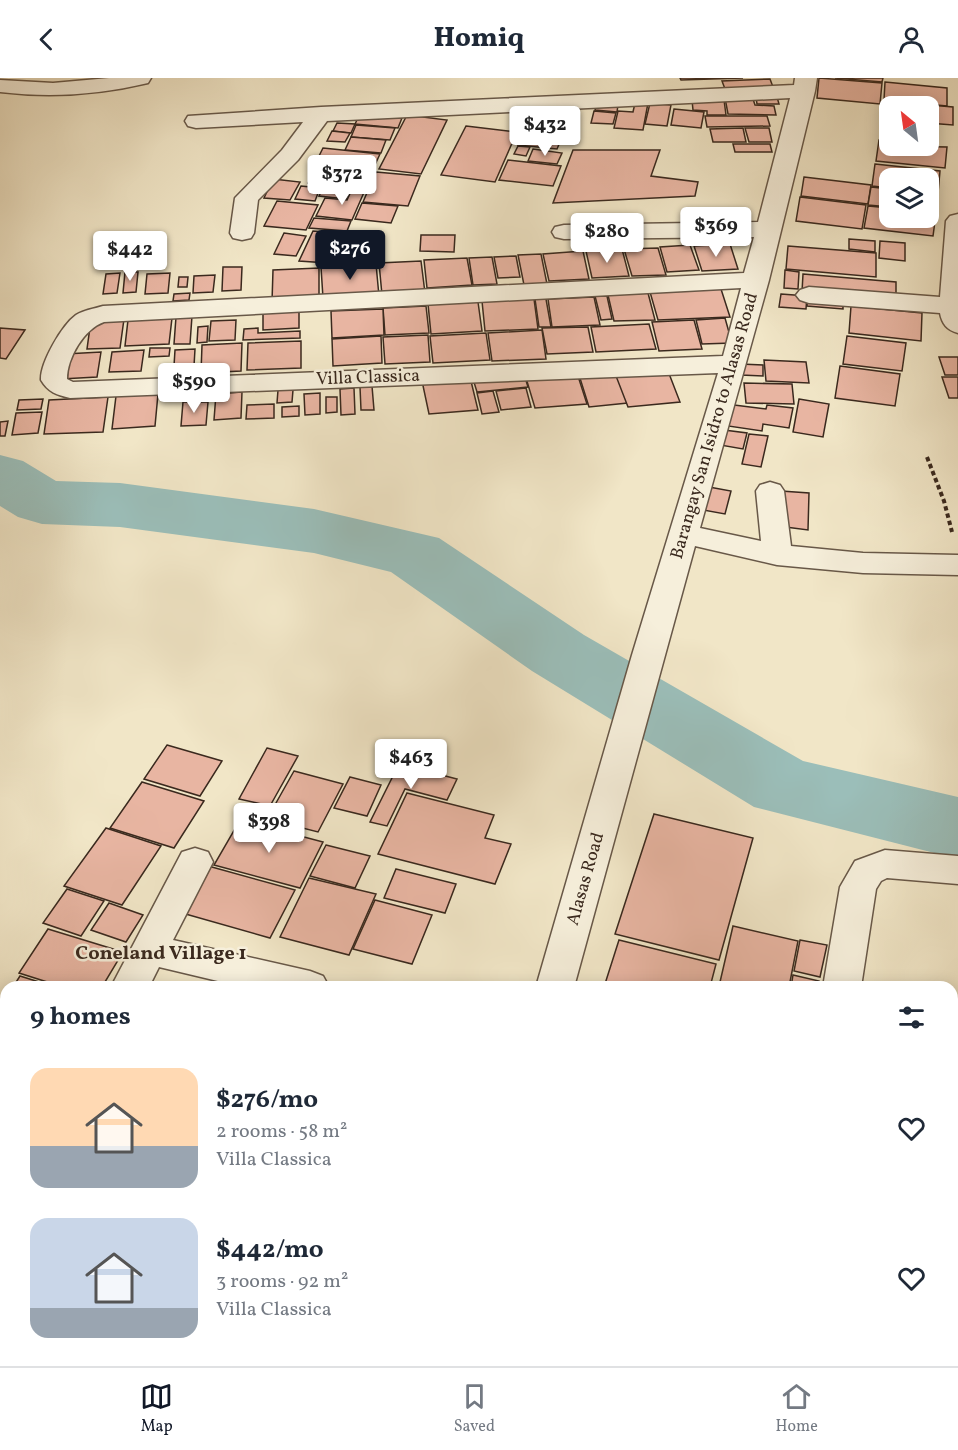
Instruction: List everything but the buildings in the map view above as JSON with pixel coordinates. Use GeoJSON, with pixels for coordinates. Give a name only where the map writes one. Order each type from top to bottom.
{"type":"FeatureCollection","features":[{"type":"Feature","properties":{"kind":"street"},"geometry":{"type":"LineString","coordinates":[[0,86],[67,89],[113,85],[140,78]]}},
{"type":"Feature","properties":{"kind":"street"},"geometry":{"type":"LineString","coordinates":[[196,121],[805,84]]}},
{"type":"Feature","properties":{"kind":"street","name":"Barangay San Isidro to Alasas Road"},"geometry":{"type":"LineString","coordinates":[[616,771],[734,364],[805,84]]}},
{"type":"Feature","properties":{"kind":"street"},"geometry":{"type":"LineString","coordinates":[[242,233],[247,198],[290,155],[321,114]]}},
{"type":"Feature","properties":{"kind":"street"},"geometry":{"type":"LineString","coordinates":[[808,295],[955,316],[958,221]]}},
{"type":"Feature","properties":{"kind":"street"},"geometry":{"type":"LineString","coordinates":[[564,232],[739,231],[770,228]]}},
{"type":"Feature","properties":{"kind":"street","name":"Villa Classica"},"geometry":{"type":"LineString","coordinates":[[734,364],[70,390],[60,386],[54,380],[54,370],[82,322],[103,314],[757,280]]}},
{"type":"Feature","properties":{"kind":"street"},"geometry":{"type":"LineString","coordinates":[[770,491],[777,555]]}},
{"type":"Feature","properties":{"kind":"street"},"geometry":{"type":"LineString","coordinates":[[683,534],[777,555],[863,563],[956,553]]}},
{"type":"Feature","properties":{"kind":"street","name":"Alasas Road"},"geometry":{"type":"LineString","coordinates":[[557,981],[616,771]]}},
{"type":"Feature","properties":{"kind":"street"},"geometry":{"type":"LineString","coordinates":[[133,981],[195,862]]}},
{"type":"Feature","properties":{"kind":"street"},"geometry":{"type":"LineString","coordinates":[[843,981],[858,887],[868,871],[885,864],[958,870]]}},
{"type":"Feature","properties":{"kind":"street"},"geometry":{"type":"LineString","coordinates":[[151,950],[284,981]]}},
{"type":"Feature","properties":{"kind":"path"},"geometry":{"type":"LineString","coordinates":[[927,457],[944,501],[956,553]]}},
{"type":"Feature","properties":{"kind":"waterway"},"geometry":{"type":"LineString","coordinates":[[0,476],[42,502],[120,505],[314,531],[414,554],[558,653],[782,786],[958,828]]}},
{"type":"Feature","properties":{"kind":"district","name":"Coneland Village 1"},"geometry":{"type":"Point","coordinates":[161,954]}}]}
